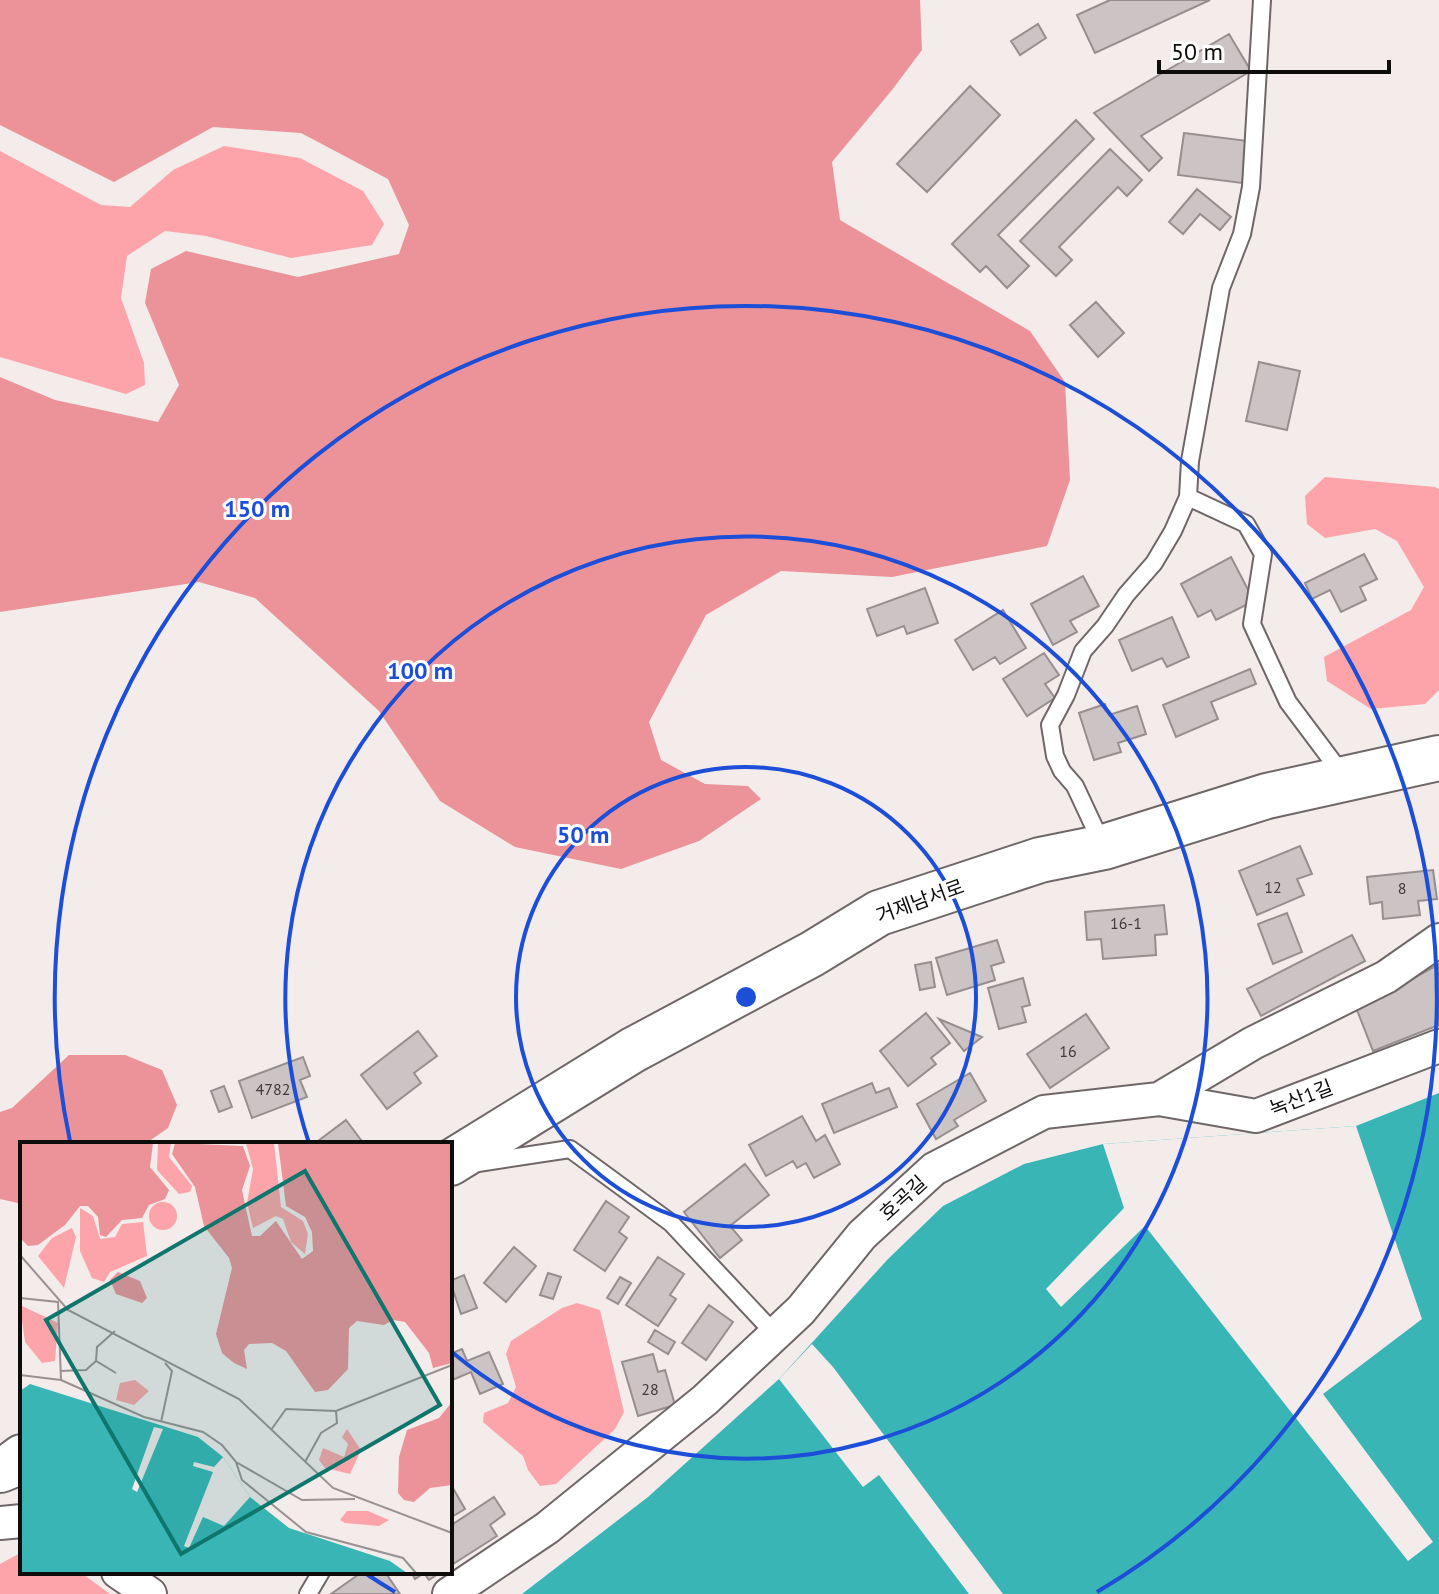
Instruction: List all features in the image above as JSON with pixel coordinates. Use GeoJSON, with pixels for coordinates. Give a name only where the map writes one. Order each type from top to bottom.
{"type":"FeatureCollection","features":[{"type":"Feature","properties":{"kind":"main road","name":"거제남서로"},"geometry":{"type":"LineString","coordinates":[[452,1164],[633,1050],[812,954],[879,913],[1040,860],[1104,847],[1267,796],[1439,758]]}},
{"type":"Feature","properties":{"kind":"main road"},"geometry":{"type":"LineString","coordinates":[[0,1470],[20,1458]]}},
{"type":"Feature","properties":{"kind":"street","name":"호곡길"},"geometry":{"type":"LineString","coordinates":[[449,1594],[547,1528],[705,1400],[801,1310],[862,1235],[934,1169],[1044,1112],[1159,1099],[1253,1043],[1386,977],[1439,940]]}},
{"type":"Feature","properties":{"kind":"street","name":"녹산1길"},"geometry":{"type":"LineString","coordinates":[[1159,1099],[1256,1116],[1439,1046]]}},
{"type":"Feature","properties":{"kind":"street"},"geometry":{"type":"LineString","coordinates":[[0,1523],[20,1521]]}},
{"type":"Feature","properties":{"kind":"street"},"geometry":{"type":"LineString","coordinates":[[121,1574],[150,1594]]}},
{"type":"Feature","properties":{"kind":"lane"},"geometry":{"type":"LineString","coordinates":[[1104,847],[1075,786],[1062,771],[1055,756],[1050,725],[1083,651],[1154,563],[1188,497],[1190,461],[1221,288],[1242,234],[1251,187],[1262,0]]}},
{"type":"Feature","properties":{"kind":"lane"},"geometry":{"type":"LineString","coordinates":[[1188,497],[1246,524],[1263,554],[1252,624],[1288,702],[1346,778]]}},
{"type":"Feature","properties":{"kind":"lane"},"geometry":{"type":"LineString","coordinates":[[452,1165],[570,1149],[671,1223],[775,1334]]}},
{"type":"Feature","properties":{"kind":"lane"},"geometry":{"type":"LineString","coordinates":[[308,1594],[320,1574]]}},
{"type":"Feature","properties":{"kind":"shaded area"},"geometry":{"type":"Polygon","coordinates":[[[0,0],[920,0],[922,50],[832,162],[840,220],[1030,331],[1065,382],[1070,480],[1047,546],[892,577],[781,571],[706,615],[649,722],[661,760],[705,784],[748,786],[761,799],[699,841],[621,869],[515,847],[440,801],[379,711],[255,598],[199,582],[0,612],[0,377],[55,400],[158,422],[179,385],[145,303],[151,269],[186,251],[298,277],[399,254],[409,225],[388,179],[301,133],[213,127],[114,182],[0,125],[0,0]]]}},
{"type":"Feature","properties":{"kind":"shaded area"},"geometry":{"type":"Polygon","coordinates":[[[224,146],[300,158],[363,191],[384,224],[372,245],[291,258],[206,236],[165,231],[127,256],[121,298],[144,363],[145,385],[126,394],[0,357],[0,151],[101,205],[130,207],[173,170],[224,146]]]}},
{"type":"Feature","properties":{"kind":"shaded area"},"geometry":{"type":"Polygon","coordinates":[[[1325,477],[1439,489],[1439,690],[1425,704],[1371,709],[1327,681],[1324,657],[1411,610],[1424,587],[1397,541],[1375,529],[1325,538],[1307,524],[1305,496],[1325,477]]]}},
{"type":"Feature","properties":{"kind":"shaded area"},"geometry":{"type":"Polygon","coordinates":[[[69,1055],[125,1055],[162,1070],[177,1105],[168,1128],[148,1142],[20,1142],[20,1204],[0,1199],[0,1112],[12,1108],[69,1055]]]}},
{"type":"Feature","properties":{"kind":"shaded area"},"geometry":{"type":"Polygon","coordinates":[[[577,1303],[600,1310],[624,1412],[615,1429],[556,1484],[540,1486],[528,1470],[523,1456],[483,1422],[484,1413],[508,1403],[516,1387],[506,1354],[511,1341],[562,1308],[577,1303]]]}},
{"type":"Feature","properties":{"kind":"shaded area"},"geometry":{"type":"Polygon","coordinates":[[[20,1553],[20,1574],[83,1574],[110,1594],[0,1594],[0,1564],[20,1553]]]}},
{"type":"Feature","properties":{"kind":"water"},"geometry":{"type":"Polygon","coordinates":[[[1439,1093],[1439,1594],[522,1594],[648,1497],[779,1379],[888,1259],[943,1206],[1024,1164],[1103,1144],[1356,1126],[1439,1093]]]}},
{"type":"Feature","properties":{"kind":"pier"},"geometry":{"type":"Polygon","coordinates":[[[1356,1126],[1422,1319],[1323,1394],[1433,1542],[1408,1561],[1145,1226],[1061,1307],[1046,1289],[1124,1208],[1103,1144],[1356,1126]]]}},
{"type":"Feature","properties":{"kind":"pier"},"geometry":{"type":"Polygon","coordinates":[[[812,1344],[833,1367],[1003,1594],[969,1594],[879,1475],[863,1487],[779,1379],[812,1344]]]}},
{"type":"Feature","properties":{"kind":"building"},"geometry":{"type":"Polygon","coordinates":[[[1110,0],[1210,0],[1095,53],[1077,15],[1110,0]]]}},
{"type":"Feature","properties":{"kind":"building"},"geometry":{"type":"Polygon","coordinates":[[[1038,24],[1046,38],[1020,55],[1011,41],[1038,24]]]}},
{"type":"Feature","properties":{"kind":"building"},"geometry":{"type":"Polygon","coordinates":[[[1229,34],[1251,71],[1141,136],[1162,158],[1149,171],[1094,113],[1229,34]]]}},
{"type":"Feature","properties":{"kind":"building"},"geometry":{"type":"Polygon","coordinates":[[[970,86],[1000,115],[927,192],[897,164],[970,86]]]}},
{"type":"Feature","properties":{"kind":"building"},"geometry":{"type":"Polygon","coordinates":[[[1076,120],[1094,139],[998,235],[1029,266],[1007,288],[986,266],[980,272],[952,244],[1076,120]]]}},
{"type":"Feature","properties":{"kind":"building"},"geometry":{"type":"Polygon","coordinates":[[[1184,133],[1248,141],[1242,183],[1178,175],[1184,133]]]}},
{"type":"Feature","properties":{"kind":"building"},"geometry":{"type":"Polygon","coordinates":[[[1110,149],[1142,180],[1127,196],[1118,187],[1059,247],[1072,260],[1056,276],[1020,241],[1110,149]]]}},
{"type":"Feature","properties":{"kind":"building"},"geometry":{"type":"Polygon","coordinates":[[[1197,189],[1231,217],[1220,230],[1200,214],[1183,234],[1169,222],[1197,189]]]}},
{"type":"Feature","properties":{"kind":"building"},"geometry":{"type":"Polygon","coordinates":[[[1096,302],[1124,333],[1098,357],[1070,325],[1096,302]]]}},
{"type":"Feature","properties":{"kind":"building"},"geometry":{"type":"Polygon","coordinates":[[[1259,362],[1300,371],[1287,430],[1246,421],[1259,362]]]}},
{"type":"Feature","properties":{"kind":"building"},"geometry":{"type":"Polygon","coordinates":[[[1364,554],[1377,579],[1360,587],[1366,600],[1341,612],[1330,590],[1312,599],[1305,583],[1364,554]]]}},
{"type":"Feature","properties":{"kind":"building"},"geometry":{"type":"Polygon","coordinates":[[[1231,557],[1254,601],[1216,620],[1211,610],[1198,617],[1181,584],[1231,557]]]}},
{"type":"Feature","properties":{"kind":"building"},"geometry":{"type":"Polygon","coordinates":[[[1083,576],[1099,606],[1070,621],[1077,632],[1053,645],[1031,604],[1083,576]]]}},
{"type":"Feature","properties":{"kind":"building"},"geometry":{"type":"Polygon","coordinates":[[[925,588],[938,623],[907,634],[904,626],[877,636],[867,609],[925,588]]]}},
{"type":"Feature","properties":{"kind":"building"},"geometry":{"type":"Polygon","coordinates":[[[1003,610],[1026,648],[1000,664],[995,657],[973,670],[955,640],[1003,610]]]}},
{"type":"Feature","properties":{"kind":"building"},"geometry":{"type":"Polygon","coordinates":[[[1172,617],[1189,657],[1167,667],[1162,658],[1132,671],[1119,640],[1172,617]]]}},
{"type":"Feature","properties":{"kind":"building"},"geometry":{"type":"Polygon","coordinates":[[[1044,653],[1059,675],[1045,684],[1055,698],[1027,716],[1003,679],[1044,653]]]}},
{"type":"Feature","properties":{"kind":"building"},"geometry":{"type":"Polygon","coordinates":[[[1250,669],[1256,684],[1211,702],[1218,719],[1176,737],[1163,705],[1250,669]]]}},
{"type":"Feature","properties":{"kind":"building"},"geometry":{"type":"Polygon","coordinates":[[[1105,704],[1109,715],[1137,706],[1146,734],[1118,743],[1121,752],[1094,760],[1079,713],[1105,704]]]}},
{"type":"Feature","properties":{"kind":"building"},"geometry":{"type":"Polygon","coordinates":[[[1300,846],[1312,874],[1297,879],[1304,895],[1257,915],[1239,871],[1300,846]]]}},
{"type":"Feature","properties":{"kind":"building"},"geometry":{"type":"Polygon","coordinates":[[[1433,870],[1437,899],[1418,901],[1420,915],[1383,919],[1382,902],[1370,904],[1367,877],[1433,870]]]}},
{"type":"Feature","properties":{"kind":"building"},"geometry":{"type":"Polygon","coordinates":[[[1164,905],[1167,934],[1155,935],[1156,955],[1103,959],[1101,939],[1087,940],[1085,912],[1164,905]]]}},
{"type":"Feature","properties":{"kind":"building"},"geometry":{"type":"Polygon","coordinates":[[[1287,913],[1302,952],[1273,964],[1258,924],[1287,913]]]}},
{"type":"Feature","properties":{"kind":"building"},"geometry":{"type":"Polygon","coordinates":[[[1352,935],[1365,961],[1261,1016],[1247,989],[1352,935]]]}},
{"type":"Feature","properties":{"kind":"building"},"geometry":{"type":"Polygon","coordinates":[[[997,940],[1004,962],[991,966],[995,980],[947,995],[936,958],[997,940]]]}},
{"type":"Feature","properties":{"kind":"building"},"geometry":{"type":"Polygon","coordinates":[[[931,962],[935,987],[920,990],[915,965],[931,962]]]}},
{"type":"Feature","properties":{"kind":"building"},"geometry":{"type":"Polygon","coordinates":[[[1439,964],[1439,1025],[1373,1051],[1357,1010],[1439,964]]]}},
{"type":"Feature","properties":{"kind":"building"},"geometry":{"type":"Polygon","coordinates":[[[1023,978],[1030,1005],[1022,1007],[1026,1022],[999,1029],[988,988],[1023,978]]]}},
{"type":"Feature","properties":{"kind":"building"},"geometry":{"type":"Polygon","coordinates":[[[926,1013],[950,1043],[931,1058],[936,1064],[908,1086],[880,1051],[926,1013]]]}},
{"type":"Feature","properties":{"kind":"building"},"geometry":{"type":"Polygon","coordinates":[[[1086,1014],[1109,1048],[1050,1088],[1027,1054],[1086,1014]]]}},
{"type":"Feature","properties":{"kind":"building"},"geometry":{"type":"Polygon","coordinates":[[[939,1019],[982,1037],[964,1051],[939,1019]]]}},
{"type":"Feature","properties":{"kind":"building"},"geometry":{"type":"Polygon","coordinates":[[[418,1031],[437,1056],[414,1073],[421,1083],[387,1109],[361,1075],[418,1031]]]}},
{"type":"Feature","properties":{"kind":"building"},"geometry":{"type":"Polygon","coordinates":[[[303,1057],[310,1076],[300,1080],[307,1097],[252,1118],[239,1081],[303,1057]]]}},
{"type":"Feature","properties":{"kind":"building"},"geometry":{"type":"Polygon","coordinates":[[[970,1073],[986,1101],[954,1120],[958,1126],[936,1139],[917,1104],[970,1073]]]}},
{"type":"Feature","properties":{"kind":"building"},"geometry":{"type":"Polygon","coordinates":[[[872,1083],[876,1093],[889,1088],[897,1107],[834,1133],[822,1104],[872,1083]]]}},
{"type":"Feature","properties":{"kind":"building"},"geometry":{"type":"Polygon","coordinates":[[[224,1086],[232,1107],[219,1112],[211,1091],[224,1086]]]}},
{"type":"Feature","properties":{"kind":"building"},"geometry":{"type":"Polygon","coordinates":[[[802,1116],[816,1141],[825,1135],[840,1164],[814,1178],[806,1163],[797,1168],[793,1161],[766,1176],[749,1145],[802,1116]]]}},
{"type":"Feature","properties":{"kind":"building"},"geometry":{"type":"Polygon","coordinates":[[[346,1120],[362,1142],[317,1142],[346,1120]]]}},
{"type":"Feature","properties":{"kind":"building"},"geometry":{"type":"Polygon","coordinates":[[[745,1164],[769,1195],[730,1226],[742,1240],[720,1258],[684,1212],[745,1164]]]}},
{"type":"Feature","properties":{"kind":"building"},"geometry":{"type":"Polygon","coordinates":[[[606,1201],[629,1217],[619,1232],[627,1238],[605,1271],[574,1250],[606,1201]]]}},
{"type":"Feature","properties":{"kind":"building"},"geometry":{"type":"Polygon","coordinates":[[[514,1247],[536,1266],[506,1302],[484,1283],[514,1247]]]}},
{"type":"Feature","properties":{"kind":"building"},"geometry":{"type":"Polygon","coordinates":[[[658,1257],[684,1274],[670,1295],[676,1299],[658,1326],[626,1305],[658,1257]]]}},
{"type":"Feature","properties":{"kind":"building"},"geometry":{"type":"Polygon","coordinates":[[[548,1273],[561,1277],[553,1299],[540,1295],[548,1273]]]}},
{"type":"Feature","properties":{"kind":"building"},"geometry":{"type":"Polygon","coordinates":[[[464,1275],[477,1308],[461,1314],[452,1280],[464,1275]]]}},
{"type":"Feature","properties":{"kind":"building"},"geometry":{"type":"Polygon","coordinates":[[[620,1277],[631,1283],[618,1304],[607,1298],[620,1277]]]}},
{"type":"Feature","properties":{"kind":"building"},"geometry":{"type":"Polygon","coordinates":[[[709,1305],[733,1322],[706,1360],[682,1343],[709,1305]]]}},
{"type":"Feature","properties":{"kind":"building"},"geometry":{"type":"Polygon","coordinates":[[[655,1330],[675,1342],[668,1354],[648,1342],[655,1330]]]}},
{"type":"Feature","properties":{"kind":"building"},"geometry":{"type":"Polygon","coordinates":[[[462,1349],[467,1361],[489,1352],[503,1384],[480,1394],[471,1372],[452,1380],[452,1353],[462,1349]]]}},
{"type":"Feature","properties":{"kind":"building"},"geometry":{"type":"Polygon","coordinates":[[[653,1354],[658,1372],[665,1370],[675,1405],[638,1416],[622,1362],[653,1354]]]}},
{"type":"Feature","properties":{"kind":"building"},"geometry":{"type":"Polygon","coordinates":[[[452,1486],[465,1509],[452,1517],[452,1486]]]}},
{"type":"Feature","properties":{"kind":"building"},"geometry":{"type":"Polygon","coordinates":[[[494,1497],[505,1514],[490,1525],[497,1536],[452,1565],[452,1525],[494,1497]]]}},
{"type":"Feature","properties":{"kind":"building"},"geometry":{"type":"Polygon","coordinates":[[[359,1574],[369,1577],[386,1574],[400,1594],[331,1594],[359,1574]]]}}]}
